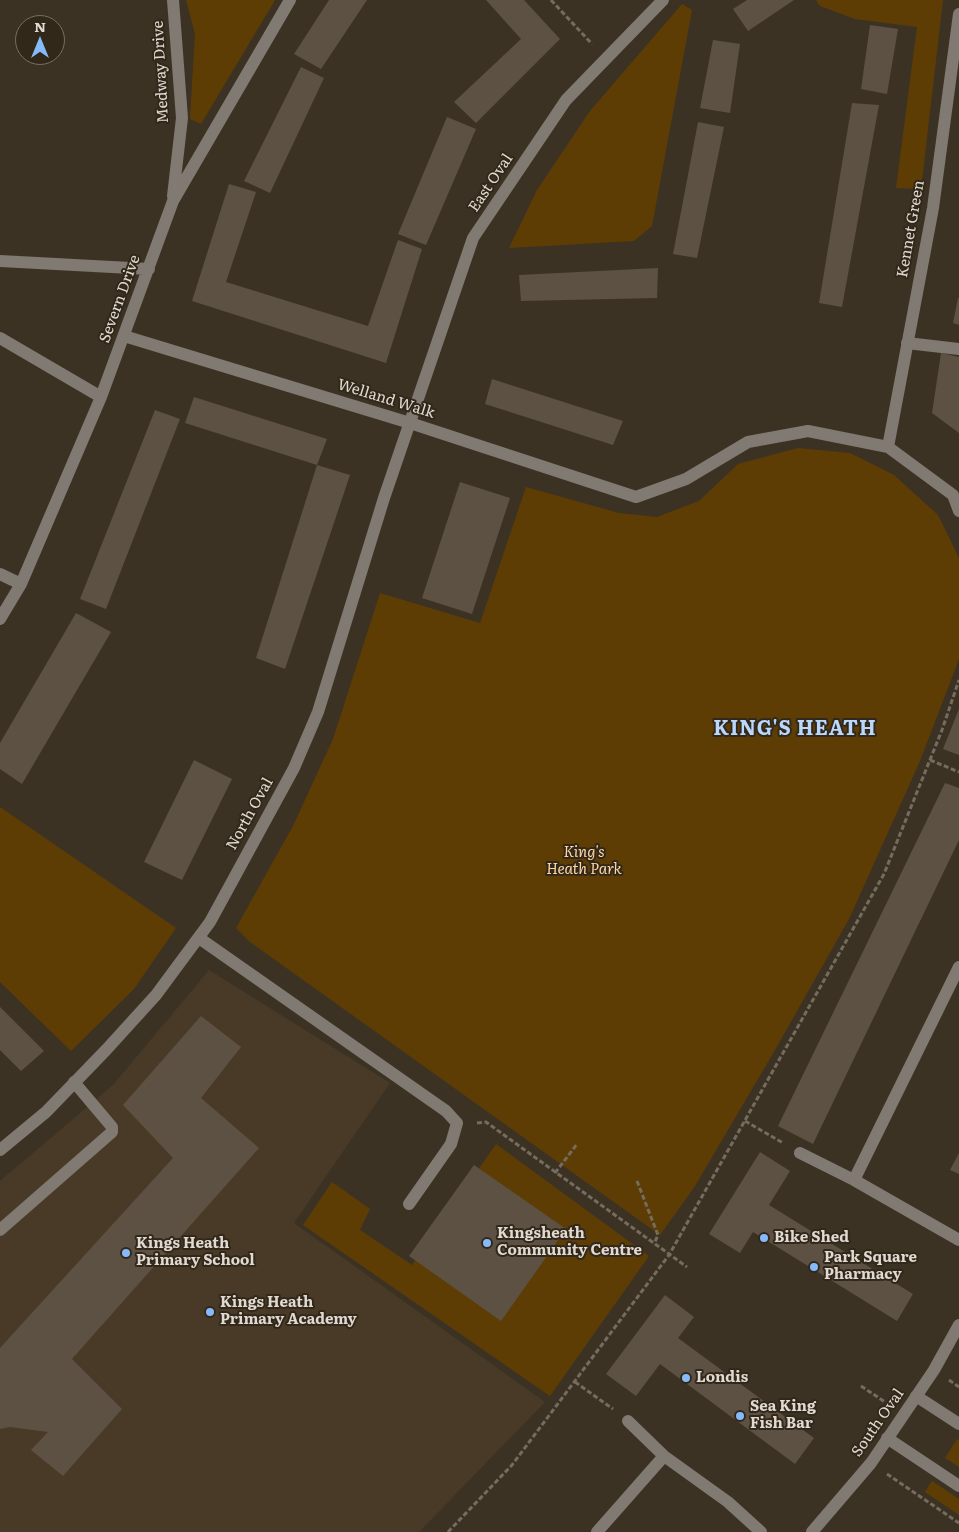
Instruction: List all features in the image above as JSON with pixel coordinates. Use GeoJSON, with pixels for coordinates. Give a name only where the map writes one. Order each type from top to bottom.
{"type":"FeatureCollection","features":[{"type":"Feature","properties":{"kind":"street","name":"Medway Drive"},"geometry":{"type":"LineString","coordinates":[[173,0],[182,118],[173,201]]}},
{"type":"Feature","properties":{"kind":"street","name":"Severn Drive"},"geometry":{"type":"LineString","coordinates":[[0,619],[21,584],[101,397],[173,201],[290,0]]}},
{"type":"Feature","properties":{"kind":"street","name":"East Oval"},"geometry":{"type":"LineString","coordinates":[[410,423],[473,238],[566,100],[663,0]]}},
{"type":"Feature","properties":{"kind":"street","name":"Kennet Green"},"geometry":{"type":"LineString","coordinates":[[888,448],[933,208],[959,14]]}},
{"type":"Feature","properties":{"kind":"street"},"geometry":{"type":"LineString","coordinates":[[0,262],[149,269]]}},
{"type":"Feature","properties":{"kind":"street","name":"Welland Walk"},"geometry":{"type":"LineString","coordinates":[[124,336],[410,423],[636,497],[686,479],[748,442],[808,431],[888,448]]}},
{"type":"Feature","properties":{"kind":"street"},"geometry":{"type":"LineString","coordinates":[[0,338],[101,397]]}},
{"type":"Feature","properties":{"kind":"street"},"geometry":{"type":"LineString","coordinates":[[907,343],[959,349]]}},
{"type":"Feature","properties":{"kind":"street","name":"North Oval"},"geometry":{"type":"LineString","coordinates":[[0,1150],[46,1112],[106,1050],[156,995],[210,922],[294,768],[318,712],[384,498],[410,423]]}},
{"type":"Feature","properties":{"kind":"street"},"geometry":{"type":"LineString","coordinates":[[888,448],[953,495],[959,511]]}},
{"type":"Feature","properties":{"kind":"street"},"geometry":{"type":"LineString","coordinates":[[0,574],[21,584]]}},
{"type":"Feature","properties":{"kind":"street"},"geometry":{"type":"LineString","coordinates":[[199,938],[446,1111],[457,1123],[451,1144],[408,1204]]}},
{"type":"Feature","properties":{"kind":"street"},"geometry":{"type":"LineString","coordinates":[[854,1180],[959,967]]}},
{"type":"Feature","properties":{"kind":"street"},"geometry":{"type":"LineString","coordinates":[[0,1230],[112,1132],[112,1127],[74,1082]]}},
{"type":"Feature","properties":{"kind":"street"},"geometry":{"type":"LineString","coordinates":[[800,1152],[854,1180],[959,1240]]}},
{"type":"Feature","properties":{"kind":"street","name":"South Oval"},"geometry":{"type":"LineString","coordinates":[[812,1532],[870,1462],[934,1370],[959,1325]]}},
{"type":"Feature","properties":{"kind":"street"},"geometry":{"type":"LineString","coordinates":[[916,1396],[959,1424]]}},
{"type":"Feature","properties":{"kind":"street"},"geometry":{"type":"LineString","coordinates":[[628,1421],[664,1456],[728,1502],[761,1532]]}},
{"type":"Feature","properties":{"kind":"street"},"geometry":{"type":"LineString","coordinates":[[887,1438],[959,1486]]}},
{"type":"Feature","properties":{"kind":"street"},"geometry":{"type":"LineString","coordinates":[[597,1532],[664,1456]]}},
{"type":"Feature","properties":{"kind":"path"},"geometry":{"type":"LineString","coordinates":[[551,0],[606,59]]}},
{"type":"Feature","properties":{"kind":"path"},"geometry":{"type":"LineString","coordinates":[[448,1532],[512,1465],[669,1255],[884,874],[930,760],[959,680]]}},
{"type":"Feature","properties":{"kind":"path"},"geometry":{"type":"LineString","coordinates":[[930,760],[959,772]]}},
{"type":"Feature","properties":{"kind":"path"},"geometry":{"type":"LineString","coordinates":[[745,1121],[800,1152]]}},
{"type":"Feature","properties":{"kind":"path"},"geometry":{"type":"LineString","coordinates":[[457,1123],[486,1122],[687,1267]]}},
{"type":"Feature","properties":{"kind":"path"},"geometry":{"type":"LineString","coordinates":[[556,1173],[577,1144]]}},
{"type":"Feature","properties":{"kind":"path"},"geometry":{"type":"LineString","coordinates":[[637,1181],[658,1235],[654,1244]]}},
{"type":"Feature","properties":{"kind":"path"},"geometry":{"type":"LineString","coordinates":[[575,1382],[628,1421]]}},
{"type":"Feature","properties":{"kind":"path"},"geometry":{"type":"LineString","coordinates":[[861,1386],[904,1414]]}},
{"type":"Feature","properties":{"kind":"path"},"geometry":{"type":"LineString","coordinates":[[870,1462],[959,1522]]}},
{"type":"Feature","properties":{"kind":"shaded area","name":"Kings Heath Primary Academy"},"geometry":{"type":"Polygon","coordinates":[[[209,970],[390,1083],[294,1223],[545,1402],[419,1532],[0,1532],[0,1181],[113,1085],[209,970]]]}},
{"type":"Feature","properties":{"kind":"green space"},"geometry":{"type":"Polygon","coordinates":[[[186,0],[275,0],[201,124],[190,119],[195,34],[186,0]]]}},
{"type":"Feature","properties":{"kind":"green space"},"geometry":{"type":"Polygon","coordinates":[[[816,0],[943,0],[921,189],[896,188],[917,27],[855,19],[820,6],[816,0]]]}},
{"type":"Feature","properties":{"kind":"green space"},"geometry":{"type":"Polygon","coordinates":[[[682,4],[692,10],[652,226],[634,241],[509,248],[537,190],[590,111],[682,4]]]}},
{"type":"Feature","properties":{"kind":"green space","name":"King's Heath Park"},"geometry":{"type":"Polygon","coordinates":[[[798,448],[850,453],[894,475],[938,515],[959,558],[959,659],[920,761],[849,919],[695,1186],[660,1235],[250,942],[236,928],[293,826],[333,739],[380,593],[480,623],[526,487],[619,513],[657,517],[699,501],[738,464],[798,448]]]}},
{"type":"Feature","properties":{"kind":"green space"},"geometry":{"type":"Polygon","coordinates":[[[0,807],[176,928],[134,989],[71,1051],[0,982],[0,807]]]}},
{"type":"Feature","properties":{"kind":"green space"},"geometry":{"type":"Polygon","coordinates":[[[496,1144],[649,1256],[550,1396],[303,1225],[332,1182],[370,1209],[360,1230],[412,1265],[496,1144]]]}},
{"type":"Feature","properties":{"kind":"green space"},"geometry":{"type":"Polygon","coordinates":[[[957,1439],[959,1440],[959,1467],[945,1458],[957,1439]]]}},
{"type":"Feature","properties":{"kind":"green space"},"geometry":{"type":"Polygon","coordinates":[[[932,1481],[959,1499],[959,1515],[925,1492],[932,1481]]]}},
{"type":"Feature","properties":{"kind":"building"},"geometry":{"type":"Polygon","coordinates":[[[329,0],[367,0],[321,69],[294,54],[329,0]]]}},
{"type":"Feature","properties":{"kind":"building"},"geometry":{"type":"Polygon","coordinates":[[[486,0],[524,0],[560,39],[476,123],[454,102],[521,39],[486,0]]]}},
{"type":"Feature","properties":{"kind":"building"},"geometry":{"type":"Polygon","coordinates":[[[747,0],[794,0],[748,31],[733,9],[747,0]]]}},
{"type":"Feature","properties":{"kind":"building"},"geometry":{"type":"Polygon","coordinates":[[[870,25],[898,29],[887,94],[861,89],[870,25]]]}},
{"type":"Feature","properties":{"kind":"building"},"geometry":{"type":"Polygon","coordinates":[[[713,40],[740,44],[730,113],[700,108],[713,40]]]}},
{"type":"Feature","properties":{"kind":"building"},"geometry":{"type":"Polygon","coordinates":[[[301,67],[324,78],[270,193],[244,181],[301,67]]]}},
{"type":"Feature","properties":{"kind":"building"},"geometry":{"type":"Polygon","coordinates":[[[852,103],[879,105],[842,307],[819,303],[852,103]]]}},
{"type":"Feature","properties":{"kind":"building"},"geometry":{"type":"Polygon","coordinates":[[[447,117],[476,129],[426,245],[398,234],[447,117]]]}},
{"type":"Feature","properties":{"kind":"building"},"geometry":{"type":"Polygon","coordinates":[[[698,122],[724,127],[697,258],[673,254],[698,122]]]}},
{"type":"Feature","properties":{"kind":"building"},"geometry":{"type":"Polygon","coordinates":[[[229,184],[256,192],[226,282],[368,326],[398,240],[422,249],[386,363],[192,301],[229,184]]]}},
{"type":"Feature","properties":{"kind":"building"},"geometry":{"type":"Polygon","coordinates":[[[658,268],[657,298],[521,301],[519,275],[658,268]]]}},
{"type":"Feature","properties":{"kind":"building"},"geometry":{"type":"Polygon","coordinates":[[[959,298],[959,325],[953,323],[959,298]]]}},
{"type":"Feature","properties":{"kind":"building"},"geometry":{"type":"Polygon","coordinates":[[[941,353],[959,357],[959,433],[932,413],[941,353]]]}},
{"type":"Feature","properties":{"kind":"building"},"geometry":{"type":"Polygon","coordinates":[[[492,379],[623,421],[613,445],[485,404],[492,379]]]}},
{"type":"Feature","properties":{"kind":"building"},"geometry":{"type":"Polygon","coordinates":[[[194,397],[327,439],[317,465],[185,423],[194,397]]]}},
{"type":"Feature","properties":{"kind":"building"},"geometry":{"type":"Polygon","coordinates":[[[155,410],[180,419],[106,609],[80,599],[155,410]]]}},
{"type":"Feature","properties":{"kind":"building"},"geometry":{"type":"Polygon","coordinates":[[[317,465],[350,475],[285,669],[256,658],[317,465]]]}},
{"type":"Feature","properties":{"kind":"building"},"geometry":{"type":"Polygon","coordinates":[[[460,482],[510,498],[472,614],[422,598],[460,482]]]}},
{"type":"Feature","properties":{"kind":"building"},"geometry":{"type":"Polygon","coordinates":[[[76,613],[111,632],[22,784],[0,769],[0,743],[76,613]]]}},
{"type":"Feature","properties":{"kind":"building"},"geometry":{"type":"Polygon","coordinates":[[[959,709],[959,755],[943,749],[959,709]]]}},
{"type":"Feature","properties":{"kind":"building"},"geometry":{"type":"Polygon","coordinates":[[[194,760],[232,779],[182,880],[144,862],[194,760]]]}},
{"type":"Feature","properties":{"kind":"building"},"geometry":{"type":"Polygon","coordinates":[[[945,783],[959,788],[959,840],[813,1144],[778,1126],[945,783]]]}},
{"type":"Feature","properties":{"kind":"building"},"geometry":{"type":"Polygon","coordinates":[[[0,1007],[44,1051],[21,1071],[0,1050],[0,1007]]]}},
{"type":"Feature","properties":{"kind":"building","name":"Kings Heath Primary School"},"geometry":{"type":"Polygon","coordinates":[[[201,1016],[241,1047],[201,1098],[259,1148],[72,1359],[122,1409],[63,1476],[31,1450],[48,1432],[10,1427],[0,1429],[0,1348],[173,1158],[123,1105],[201,1016]]]}},
{"type":"Feature","properties":{"kind":"building"},"geometry":{"type":"Polygon","coordinates":[[[760,1152],[790,1171],[769,1205],[913,1294],[897,1321],[753,1232],[740,1253],[709,1234],[760,1152]]]}},
{"type":"Feature","properties":{"kind":"building"},"geometry":{"type":"Polygon","coordinates":[[[959,1153],[959,1174],[950,1170],[959,1153]]]}},
{"type":"Feature","properties":{"kind":"building","name":"Kingsheath Community Centre"},"geometry":{"type":"Polygon","coordinates":[[[474,1165],[566,1229],[501,1321],[409,1256],[474,1165]]]}},
{"type":"Feature","properties":{"kind":"building"},"geometry":{"type":"Polygon","coordinates":[[[665,1295],[694,1317],[678,1338],[814,1438],[795,1464],[660,1364],[636,1396],[606,1374],[665,1295]]]}},
{"type":"Feature","properties":{"kind":"place","name":"Bike Shed"},"geometry":{"type":"Point","coordinates":[764,1238]}},
{"type":"Feature","properties":{"kind":"place","name":"Kingsheath Community Centre"},"geometry":{"type":"Point","coordinates":[487,1243]}},
{"type":"Feature","properties":{"kind":"place","name":"Kings Heath Primary School"},"geometry":{"type":"Point","coordinates":[126,1253]}},
{"type":"Feature","properties":{"kind":"place","name":"Park Square Pharmacy"},"geometry":{"type":"Point","coordinates":[814,1267]}},
{"type":"Feature","properties":{"kind":"place","name":"Kings Heath Primary Academy"},"geometry":{"type":"Point","coordinates":[210,1312]}},
{"type":"Feature","properties":{"kind":"place","name":"Londis"},"geometry":{"type":"Point","coordinates":[686,1378]}},
{"type":"Feature","properties":{"kind":"place","name":"Sea King Fish Bar"},"geometry":{"type":"Point","coordinates":[740,1416]}},
{"type":"Feature","properties":{"kind":"district","name":"KING'S HEATH"},"geometry":{"type":"Point","coordinates":[795,729]}}]}
